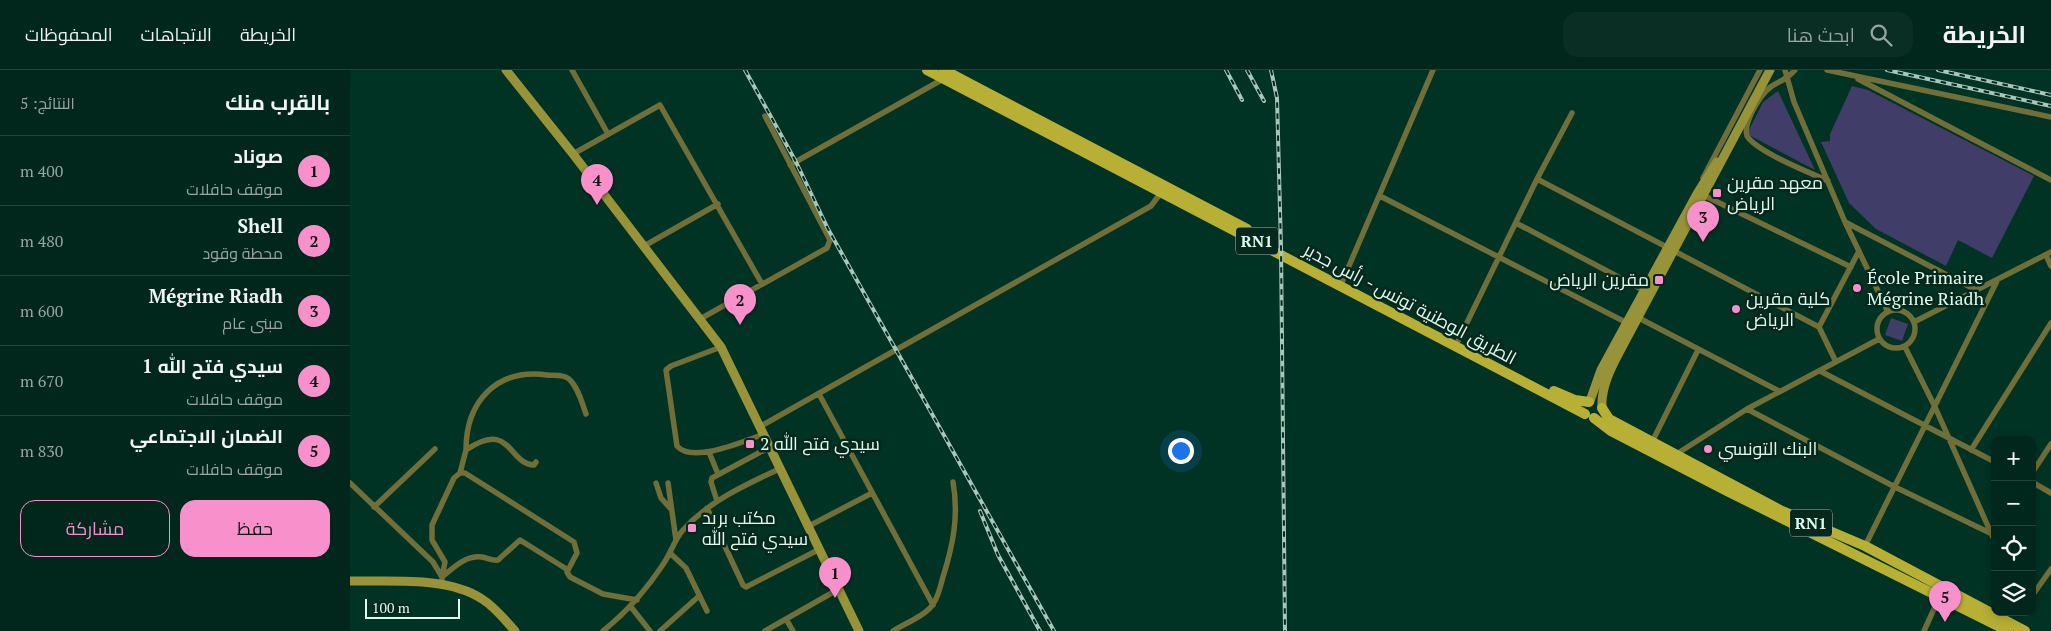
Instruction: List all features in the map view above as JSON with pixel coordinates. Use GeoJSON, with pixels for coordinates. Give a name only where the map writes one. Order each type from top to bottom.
{"type":"FeatureCollection","features":[{"type":"Feature","properties":{"kind":"main road"},"geometry":{"type":"LineString","coordinates":[[506,70],[721,347],[763,430],[807,528],[859,631]]}},
{"type":"Feature","properties":{"kind":"main road","name":"الطريق الوطنية تونس - رأس جدير"},"geometry":{"type":"LineString","coordinates":[[927,70],[946,74],[1164,189],[1288,258],[1458,341],[1554,391],[1575,400],[1589,401]]}},
{"type":"Feature","properties":{"kind":"main road"},"geometry":{"type":"LineString","coordinates":[[1629,324],[1609,373],[1603,394],[1601,414],[1590,416],[1584,409],[1601,370],[1629,324],[1634,316],[1700,195],[1720,166],[1720,161],[1770,70]]}},
{"type":"Feature","properties":{"kind":"main road","name":"الطريق الوطنية تونس - رأس جدير"},"geometry":{"type":"LineString","coordinates":[[1341,284],[1590,416],[1611,431],[1727,491],[1939,598],[2011,628],[2025,631]]}},
{"type":"Feature","properties":{"kind":"main road","name":"RN1"},"geometry":{"type":"LineString","coordinates":[[1589,401],[1596,401],[1602,408]]}},
{"type":"Feature","properties":{"kind":"main road","name":"الطريق الوطنية تونس - رأس جدير"},"geometry":{"type":"LineString","coordinates":[[1602,408],[1609,419],[1674,455],[1780,510],[1865,546],[2011,628]]}},
{"type":"Feature","properties":{"kind":"main road"},"geometry":{"type":"LineString","coordinates":[[350,581],[442,580],[482,599],[515,631]]}},
{"type":"Feature","properties":{"kind":"street"},"geometry":{"type":"LineString","coordinates":[[572,70],[608,134]]}},
{"type":"Feature","properties":{"kind":"street"},"geometry":{"type":"LineString","coordinates":[[1341,284],[1433,70]]}},
{"type":"Feature","properties":{"kind":"street"},"geometry":{"type":"LineString","coordinates":[[1760,70],[1712,158],[1700,195],[1851,267]]}},
{"type":"Feature","properties":{"kind":"street"},"geometry":{"type":"LineString","coordinates":[[1785,70],[1786,80],[1845,222],[1888,312]]}},
{"type":"Feature","properties":{"kind":"street"},"geometry":{"type":"LineString","coordinates":[[1795,70],[1786,80],[1765,92],[1746,125],[1747,136],[1772,154],[1828,181]]}},
{"type":"Feature","properties":{"kind":"street"},"geometry":{"type":"LineString","coordinates":[[1827,70],[2051,117]]}},
{"type":"Feature","properties":{"kind":"street"},"geometry":{"type":"LineString","coordinates":[[790,166],[946,74]]}},
{"type":"Feature","properties":{"kind":"street"},"geometry":{"type":"LineString","coordinates":[[1852,76],[2051,180]]}},
{"type":"Feature","properties":{"kind":"street"},"geometry":{"type":"LineString","coordinates":[[573,154],[660,105],[762,284]]}},
{"type":"Feature","properties":{"kind":"street"},"geometry":{"type":"LineString","coordinates":[[1458,341],[1537,178],[1572,113]]}},
{"type":"Feature","properties":{"kind":"street"},"geometry":{"type":"LineString","coordinates":[[700,319],[827,248],[829,244],[830,240],[765,116]]}},
{"type":"Feature","properties":{"kind":"street"},"geometry":{"type":"LineString","coordinates":[[1537,178],[1819,327],[1836,362]]}},
{"type":"Feature","properties":{"kind":"street"},"geometry":{"type":"LineString","coordinates":[[721,347],[671,366],[666,370],[679,449],[692,453],[709,452],[763,430],[818,394],[1151,206],[1164,189]]}},
{"type":"Feature","properties":{"kind":"street"},"geometry":{"type":"LineString","coordinates":[[1380,196],[1629,324]]}},
{"type":"Feature","properties":{"kind":"street"},"geometry":{"type":"LineString","coordinates":[[644,246],[718,204]]}},
{"type":"Feature","properties":{"kind":"street"},"geometry":{"type":"LineString","coordinates":[[1845,222],[1976,290]]}},
{"type":"Feature","properties":{"kind":"street"},"geometry":{"type":"LineString","coordinates":[[1516,223],[1647,292]]}},
{"type":"Feature","properties":{"kind":"street"},"geometry":{"type":"LineString","coordinates":[[1819,327],[1859,251]]}},
{"type":"Feature","properties":{"kind":"street"},"geometry":{"type":"LineString","coordinates":[[1914,322],[2048,254],[2051,266]]}},
{"type":"Feature","properties":{"kind":"street"},"geometry":{"type":"LineString","coordinates":[[1865,546],[1998,279]]}},
{"type":"Feature","properties":{"kind":"street"},"geometry":{"type":"LineString","coordinates":[[1903,311],[1914,322],[1915,336],[1905,347],[1890,348],[1879,339],[1878,323],[1888,312],[1903,311]]}},
{"type":"Feature","properties":{"kind":"street"},"geometry":{"type":"LineString","coordinates":[[1634,316],[1779,391]]}},
{"type":"Feature","properties":{"kind":"street"},"geometry":{"type":"LineString","coordinates":[[1971,450],[2051,323]]}},
{"type":"Feature","properties":{"kind":"street"},"geometry":{"type":"LineString","coordinates":[[1674,455],[1747,409],[1879,339]]}},
{"type":"Feature","properties":{"kind":"street"},"geometry":{"type":"LineString","coordinates":[[1905,347],[1991,530]]}},
{"type":"Feature","properties":{"kind":"street"},"geometry":{"type":"LineString","coordinates":[[1652,442],[1698,350]]}},
{"type":"Feature","properties":{"kind":"street"},"geometry":{"type":"LineString","coordinates":[[1820,371],[1925,428],[1991,460]]}},
{"type":"Feature","properties":{"kind":"street"},"geometry":{"type":"LineString","coordinates":[[442,580],[445,562],[432,540],[432,525],[454,478],[460,473],[466,450],[467,431],[471,415],[487,391],[502,381],[530,373],[565,377],[573,384],[586,414]]}},
{"type":"Feature","properties":{"kind":"street"},"geometry":{"type":"LineString","coordinates":[[818,394],[933,605]]}},
{"type":"Feature","properties":{"kind":"street"},"geometry":{"type":"LineString","coordinates":[[1747,409],[1895,487],[1991,532]]}},
{"type":"Feature","properties":{"kind":"street"},"geometry":{"type":"LineString","coordinates":[[466,450],[483,441],[501,440],[507,443],[526,463],[534,464],[536,462]]}},
{"type":"Feature","properties":{"kind":"street"},"geometry":{"type":"LineString","coordinates":[[2036,467],[2051,444]]}},
{"type":"Feature","properties":{"kind":"street"},"geometry":{"type":"LineString","coordinates":[[717,501],[711,480],[718,474],[770,447]]}},
{"type":"Feature","properties":{"kind":"street"},"geometry":{"type":"LineString","coordinates":[[374,507],[435,449]]}},
{"type":"Feature","properties":{"kind":"street"},"geometry":{"type":"LineString","coordinates":[[709,452],[718,474]]}},
{"type":"Feature","properties":{"kind":"street"},"geometry":{"type":"LineString","coordinates":[[603,631],[637,600],[670,553],[683,530],[707,508],[780,469]]}},
{"type":"Feature","properties":{"kind":"street"},"geometry":{"type":"LineString","coordinates":[[460,473],[465,473],[492,489],[574,542],[577,553],[568,570]]}},
{"type":"Feature","properties":{"kind":"street"},"geometry":{"type":"LineString","coordinates":[[893,631],[928,611],[933,605],[952,550],[956,526],[956,503],[953,482]]}},
{"type":"Feature","properties":{"kind":"street"},"geometry":{"type":"LineString","coordinates":[[350,483],[422,551],[442,580]]}},
{"type":"Feature","properties":{"kind":"street"},"geometry":{"type":"LineString","coordinates":[[656,483],[661,498],[670,508]]}},
{"type":"Feature","properties":{"kind":"street"},"geometry":{"type":"LineString","coordinates":[[668,483],[676,540]]}},
{"type":"Feature","properties":{"kind":"street"},"geometry":{"type":"LineString","coordinates":[[2036,484],[2051,493]]}},
{"type":"Feature","properties":{"kind":"street"},"geometry":{"type":"LineString","coordinates":[[807,528],[872,492]]}},
{"type":"Feature","properties":{"kind":"street"},"geometry":{"type":"LineString","coordinates":[[707,508],[743,585],[746,587],[818,550]]}},
{"type":"Feature","properties":{"kind":"street"},"geometry":{"type":"LineString","coordinates":[[442,580],[463,561],[470,558],[480,557],[498,560],[520,540],[568,570],[570,577],[591,589],[637,600]]}},
{"type":"Feature","properties":{"kind":"street"},"geometry":{"type":"LineString","coordinates":[[670,553],[686,568],[707,611]]}},
{"type":"Feature","properties":{"kind":"street"},"geometry":{"type":"LineString","coordinates":[[2036,590],[2051,569]]}},
{"type":"Feature","properties":{"kind":"street"},"geometry":{"type":"LineString","coordinates":[[765,631],[838,590]]}},
{"type":"Feature","properties":{"kind":"street"},"geometry":{"type":"LineString","coordinates":[[660,631],[699,596]]}},
{"type":"Feature","properties":{"kind":"street"},"geometry":{"type":"LineString","coordinates":[[1924,631],[1939,598]]}},
{"type":"Feature","properties":{"kind":"street"},"geometry":{"type":"LineString","coordinates":[[631,607],[650,631]]}},
{"type":"Feature","properties":{"kind":"street"},"geometry":{"type":"LineString","coordinates":[[786,619],[793,631]]}},
{"type":"Feature","properties":{"kind":"shaded area"},"geometry":{"type":"Polygon","coordinates":[[[1852,86],[1868,90],[2034,176],[1992,258],[1958,240],[1946,266],[1876,229],[1849,203],[1821,142],[1830,141],[1830,134],[1852,86]]]}},
{"type":"Feature","properties":{"kind":"shaded area"},"geometry":{"type":"Polygon","coordinates":[[[1778,91],[1815,170],[1747,134],[1763,102],[1778,91]]]}},
{"type":"Feature","properties":{"kind":"shaded area"},"geometry":{"type":"Polygon","coordinates":[[[1891,318],[1908,324],[1902,341],[1885,335],[1891,318]]]}},
{"type":"Feature","properties":{"kind":"railway"},"geometry":{"type":"LineString","coordinates":[[745,70],[796,162],[828,229],[1054,631]]}},
{"type":"Feature","properties":{"kind":"railway"},"geometry":{"type":"LineString","coordinates":[[1226,70],[1242,100]]}},
{"type":"Feature","properties":{"kind":"railway"},"geometry":{"type":"LineString","coordinates":[[1247,70],[1264,101]]}},
{"type":"Feature","properties":{"kind":"railway"},"geometry":{"type":"LineString","coordinates":[[1271,70],[1277,98],[1281,247],[1285,631]]}},
{"type":"Feature","properties":{"kind":"railway"},"geometry":{"type":"LineString","coordinates":[[1887,70],[2051,106]]}},
{"type":"Feature","properties":{"kind":"railway"},"geometry":{"type":"LineString","coordinates":[[1938,70],[2051,95]]}},
{"type":"Feature","properties":{"kind":"railway"},"geometry":{"type":"LineString","coordinates":[[980,511],[998,555],[1040,631]]}},
{"type":"Feature","properties":{"kind":"place","name":"معهد مقرين الرياض"},"geometry":{"type":"Point","coordinates":[1717,193]}},
{"type":"Feature","properties":{"kind":"place","name":"سيدي فتح الله 1"},"geometry":{"type":"Point","coordinates":[597,205]}},
{"type":"Feature","properties":{"kind":"place","name":"Mégrine Riadh"},"geometry":{"type":"Point","coordinates":[1703,242]}},
{"type":"Feature","properties":{"kind":"place","name":"مقرين الرياض"},"geometry":{"type":"Point","coordinates":[1659,280]}},
{"type":"Feature","properties":{"kind":"place","name":"École Primaire Mégrine Riadh"},"geometry":{"type":"Point","coordinates":[1857,288]}},
{"type":"Feature","properties":{"kind":"place","name":"كلية مقرين الرياض"},"geometry":{"type":"Point","coordinates":[1736,309]}},
{"type":"Feature","properties":{"kind":"place","name":"Shell"},"geometry":{"type":"Point","coordinates":[740,325]}},
{"type":"Feature","properties":{"kind":"place","name":"2 سيدي فتح الله"},"geometry":{"type":"Point","coordinates":[750,444]}},
{"type":"Feature","properties":{"kind":"place","name":"البنك التونسي"},"geometry":{"type":"Point","coordinates":[1708,449]}},
{"type":"Feature","properties":{"kind":"place","name":"مكتب بريد سيدي فتح الله"},"geometry":{"type":"Point","coordinates":[692,528]}},
{"type":"Feature","properties":{"kind":"place","name":"صوناد"},"geometry":{"type":"Point","coordinates":[835,598]}},
{"type":"Feature","properties":{"kind":"place","name":"الضمان الاجتماعي"},"geometry":{"type":"Point","coordinates":[1945,622]}}]}
